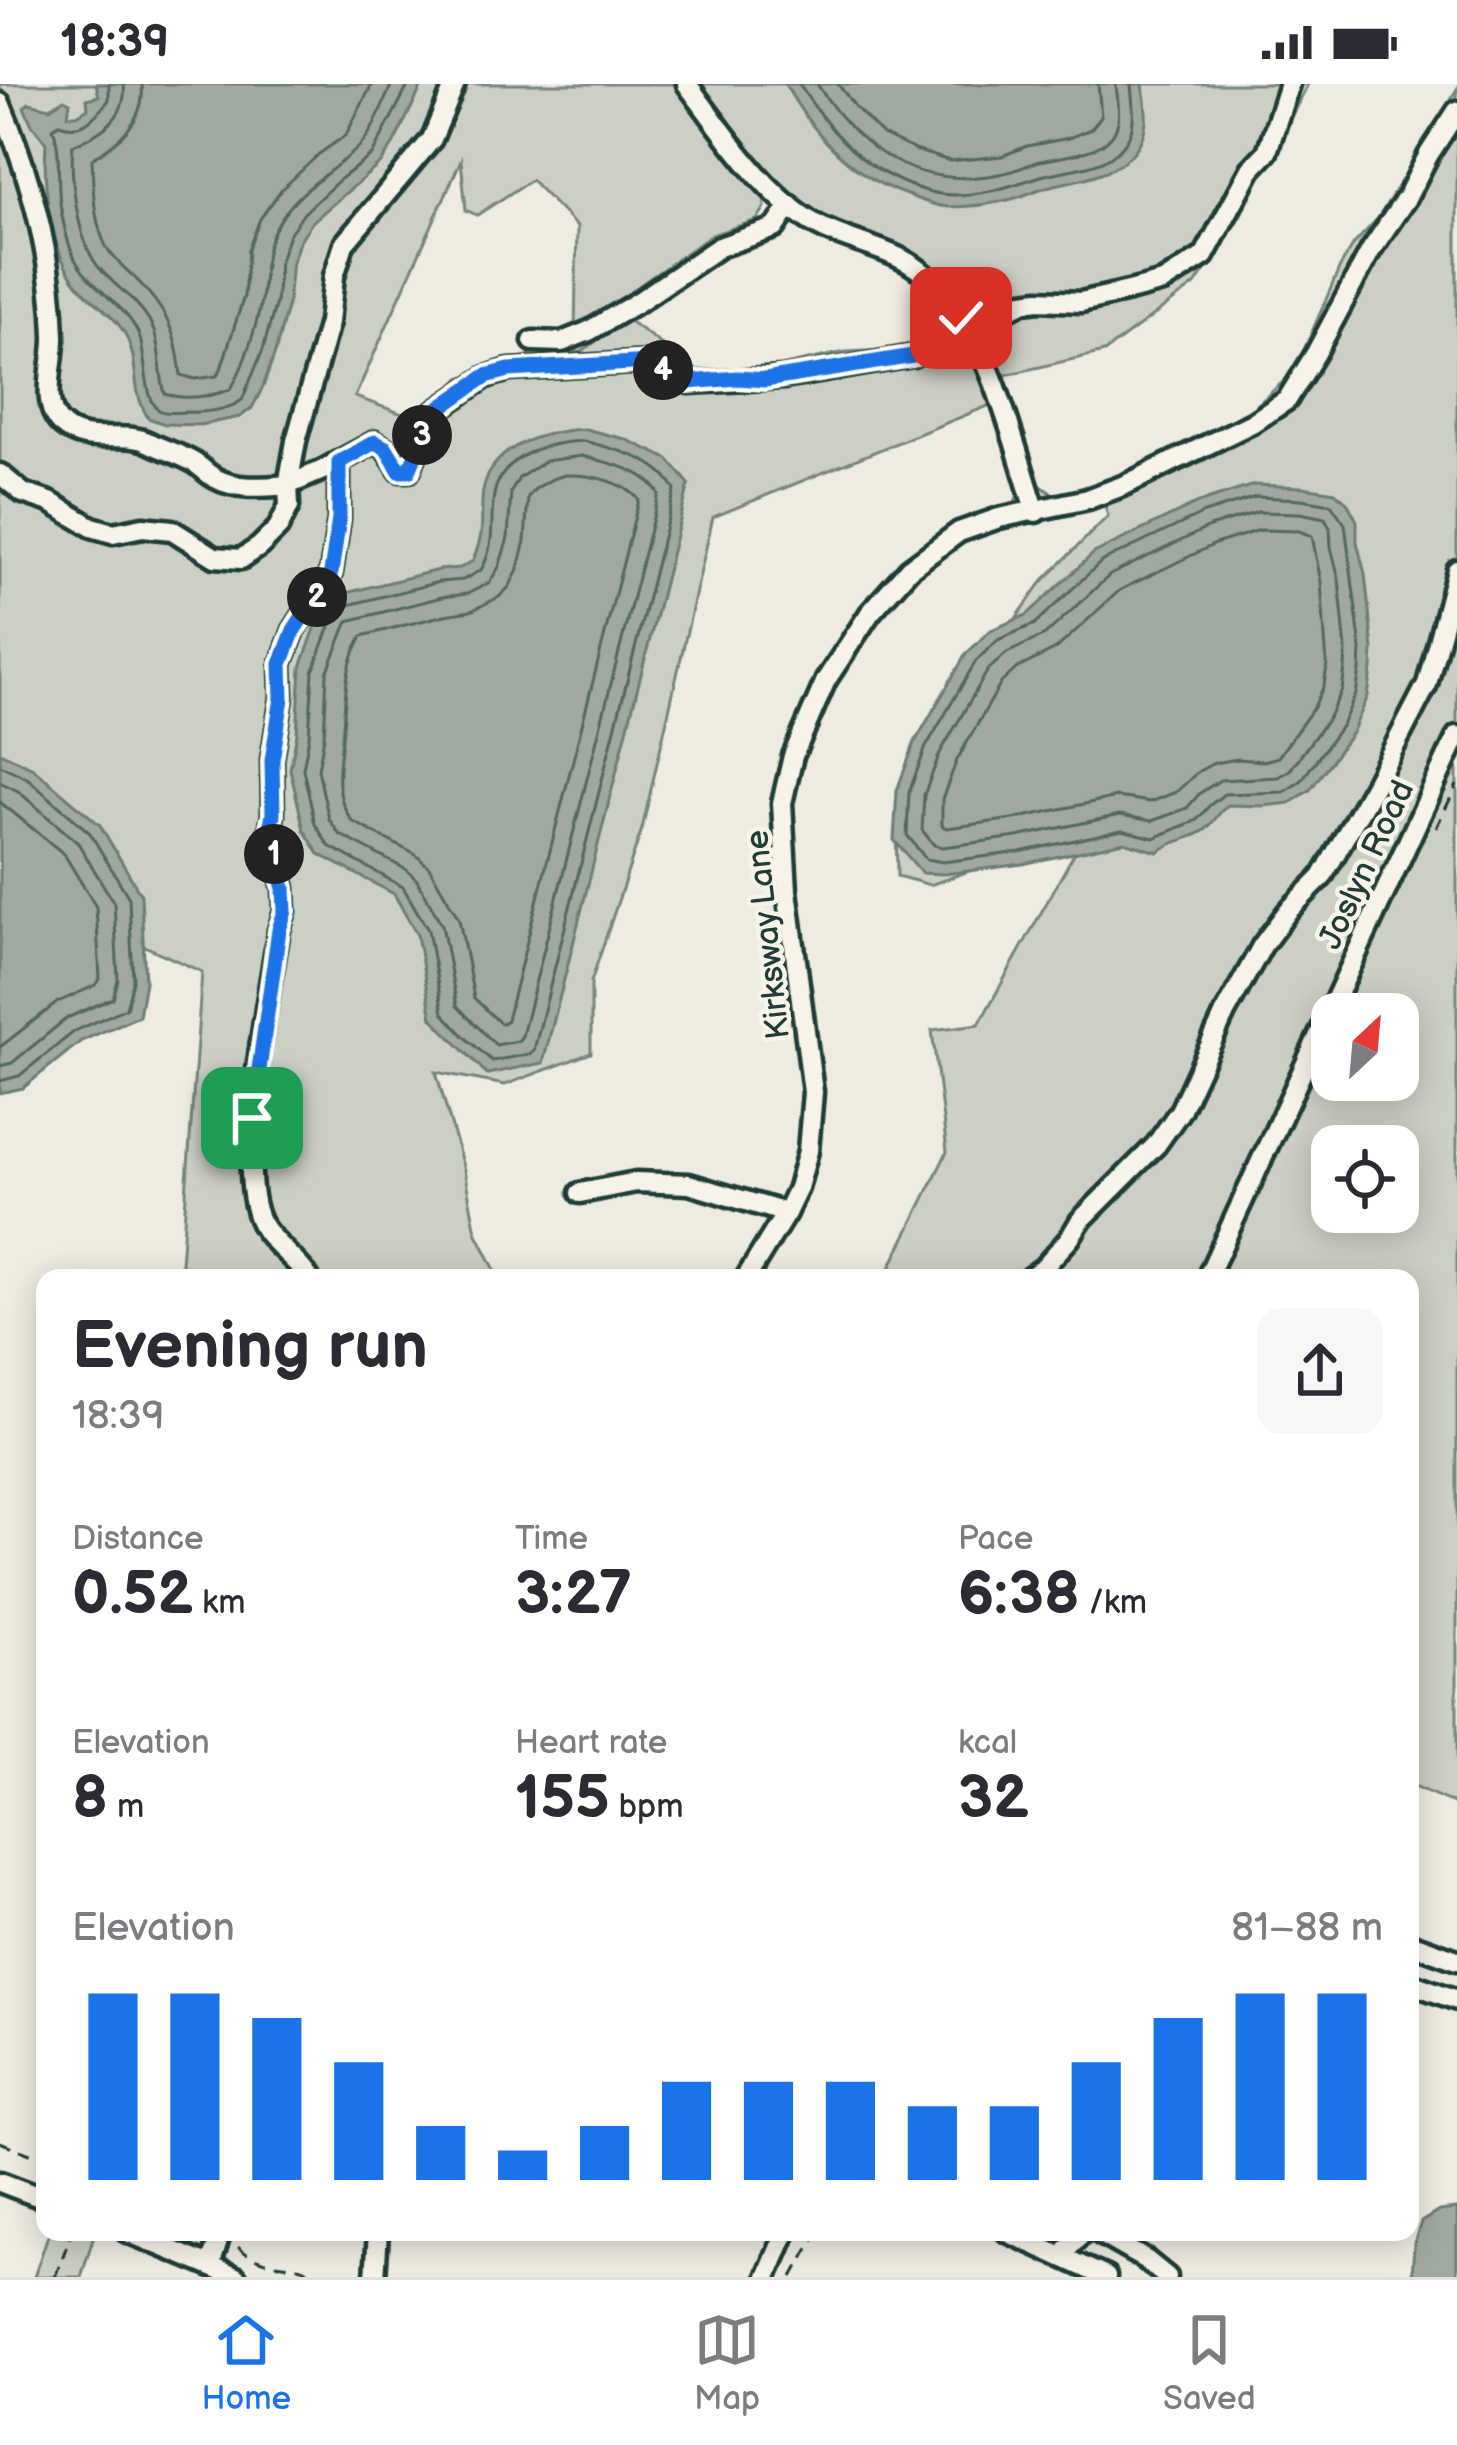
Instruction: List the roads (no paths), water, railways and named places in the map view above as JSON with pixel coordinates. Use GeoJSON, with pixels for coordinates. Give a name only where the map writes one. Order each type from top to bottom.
{"type":"FeatureCollection","features":[{"type":"Feature","properties":{"kind":"street"},"geometry":{"type":"LineString","coordinates":[[0,474],[23,494],[113,533],[143,527],[172,530],[215,556],[241,559],[259,547],[278,528],[289,506],[296,441],[329,322],[334,276],[344,244],[432,139],[455,84]]}},
{"type":"Feature","properties":{"kind":"street"},"geometry":{"type":"LineString","coordinates":[[686,84],[790,206],[823,228],[891,251],[930,279],[968,330],[994,385],[1036,512]]}},
{"type":"Feature","properties":{"kind":"street"},"geometry":{"type":"LineString","coordinates":[[0,103],[24,159],[48,268],[55,340],[50,398],[55,416],[81,437],[140,438],[192,460],[228,485],[288,485],[375,442],[386,448],[400,471],[409,471],[433,413],[486,376],[509,370],[651,362],[688,382],[765,380],[913,356],[1023,302],[1094,300],[1163,282],[1204,256],[1251,169],[1267,152],[1289,84]]}},
{"type":"Feature","properties":{"kind":"street","name":"Kirksway Lane"},"geometry":{"type":"LineString","coordinates":[[752,1269],[786,1213],[808,1151],[813,1092],[783,847],[782,803],[793,756],[826,680],[870,613],[909,569],[959,532],[999,518],[1088,499],[1160,470],[1287,400],[1457,110]]}},
{"type":"Feature","properties":{"kind":"street"},"geometry":{"type":"LineString","coordinates":[[533,341],[562,342],[589,331],[719,247],[776,228],[790,206]]}},
{"type":"Feature","properties":{"kind":"street"},"geometry":{"type":"LineString","coordinates":[[302,1269],[282,1252],[259,1220],[252,1118],[285,911],[284,888],[268,835],[281,664],[294,630],[331,573],[339,519],[339,462]]}},
{"type":"Feature","properties":{"kind":"street"},"geometry":{"type":"LineString","coordinates":[[1042,1269],[1080,1221],[1156,1145],[1180,1111],[1262,946],[1288,910],[1322,877],[1427,684],[1457,570]]}},
{"type":"Feature","properties":{"kind":"street","name":"Joslyn Road"},"geometry":{"type":"LineString","coordinates":[[1211,1269],[1457,736]]}},
{"type":"Feature","properties":{"kind":"street"},"geometry":{"type":"LineString","coordinates":[[580,1193],[636,1182],[689,1184],[786,1213]]}},
{"type":"Feature","properties":{"kind":"street"},"geometry":{"type":"LineString","coordinates":[[1419,1946],[1457,1960]]}},
{"type":"Feature","properties":{"kind":"street"},"geometry":{"type":"LineString","coordinates":[[1419,1986],[1457,2000]]}},
{"type":"Feature","properties":{"kind":"street"},"geometry":{"type":"LineString","coordinates":[[0,2182],[36,2196]]}},
{"type":"Feature","properties":{"kind":"street"},"geometry":{"type":"LineString","coordinates":[[149,2241],[236,2277]]}},
{"type":"Feature","properties":{"kind":"street"},"geometry":{"type":"LineString","coordinates":[[210,2266],[218,2241]]}},
{"type":"Feature","properties":{"kind":"street"},"geometry":{"type":"LineString","coordinates":[[375,2277],[377,2241]]}},
{"type":"Feature","properties":{"kind":"street"},"geometry":{"type":"LineString","coordinates":[[766,2277],[782,2241]]}},
{"type":"Feature","properties":{"kind":"street"},"geometry":{"type":"LineString","coordinates":[[1027,2241],[1106,2277]]}},
{"type":"Feature","properties":{"kind":"street"},"geometry":{"type":"LineString","coordinates":[[1061,2256],[1064,2241]]}},
{"type":"Feature","properties":{"kind":"street"},"geometry":{"type":"LineString","coordinates":[[1061,2256],[1075,2241]]}},
{"type":"Feature","properties":{"kind":"street"},"geometry":{"type":"LineString","coordinates":[[1112,2241],[1167,2277]]}},
{"type":"Feature","properties":{"kind":"water"},"geometry":{"type":"Polygon","coordinates":[[[96,84],[423,84],[381,163],[313,221],[300,240],[275,353],[252,408],[240,417],[200,425],[165,424],[148,418],[127,338],[77,284],[60,253],[47,197],[46,143],[24,107],[29,103],[50,108],[64,99],[70,102],[68,115],[77,115],[88,108],[87,99],[99,96],[96,84]]]}},
{"type":"Feature","properties":{"kind":"water"},"geometry":{"type":"Polygon","coordinates":[[[785,84],[1143,84],[1146,121],[1134,152],[1109,170],[1005,201],[948,207],[885,186],[850,164],[808,120],[785,84]]]}},
{"type":"Feature","properties":{"kind":"water"},"geometry":{"type":"Polygon","coordinates":[[[585,429],[625,439],[668,459],[689,484],[543,1063],[487,1074],[432,1018],[417,935],[394,894],[319,854],[304,830],[290,769],[301,667],[326,598],[460,568],[473,561],[481,534],[484,486],[499,459],[524,442],[585,429]]]}},
{"type":"Feature","properties":{"kind":"water"},"geometry":{"type":"Polygon","coordinates":[[[1254,485],[1335,492],[1357,521],[1373,649],[1368,696],[1352,733],[1310,790],[1290,803],[1228,805],[1201,833],[1158,852],[1124,842],[1023,864],[922,873],[894,840],[897,790],[915,742],[966,654],[991,630],[1027,615],[1094,553],[1200,502],[1254,485]]]}},
{"type":"Feature","properties":{"kind":"water"},"geometry":{"type":"Polygon","coordinates":[[[0,752],[33,768],[100,825],[141,895],[145,982],[139,1016],[81,1041],[23,1088],[0,1093],[0,752]]]}},
{"type":"Feature","properties":{"kind":"water"},"geometry":{"type":"Polygon","coordinates":[[[1457,2209],[1457,2277],[1412,2277],[1421,2222],[1439,2211],[1457,2209]]]}}]}
